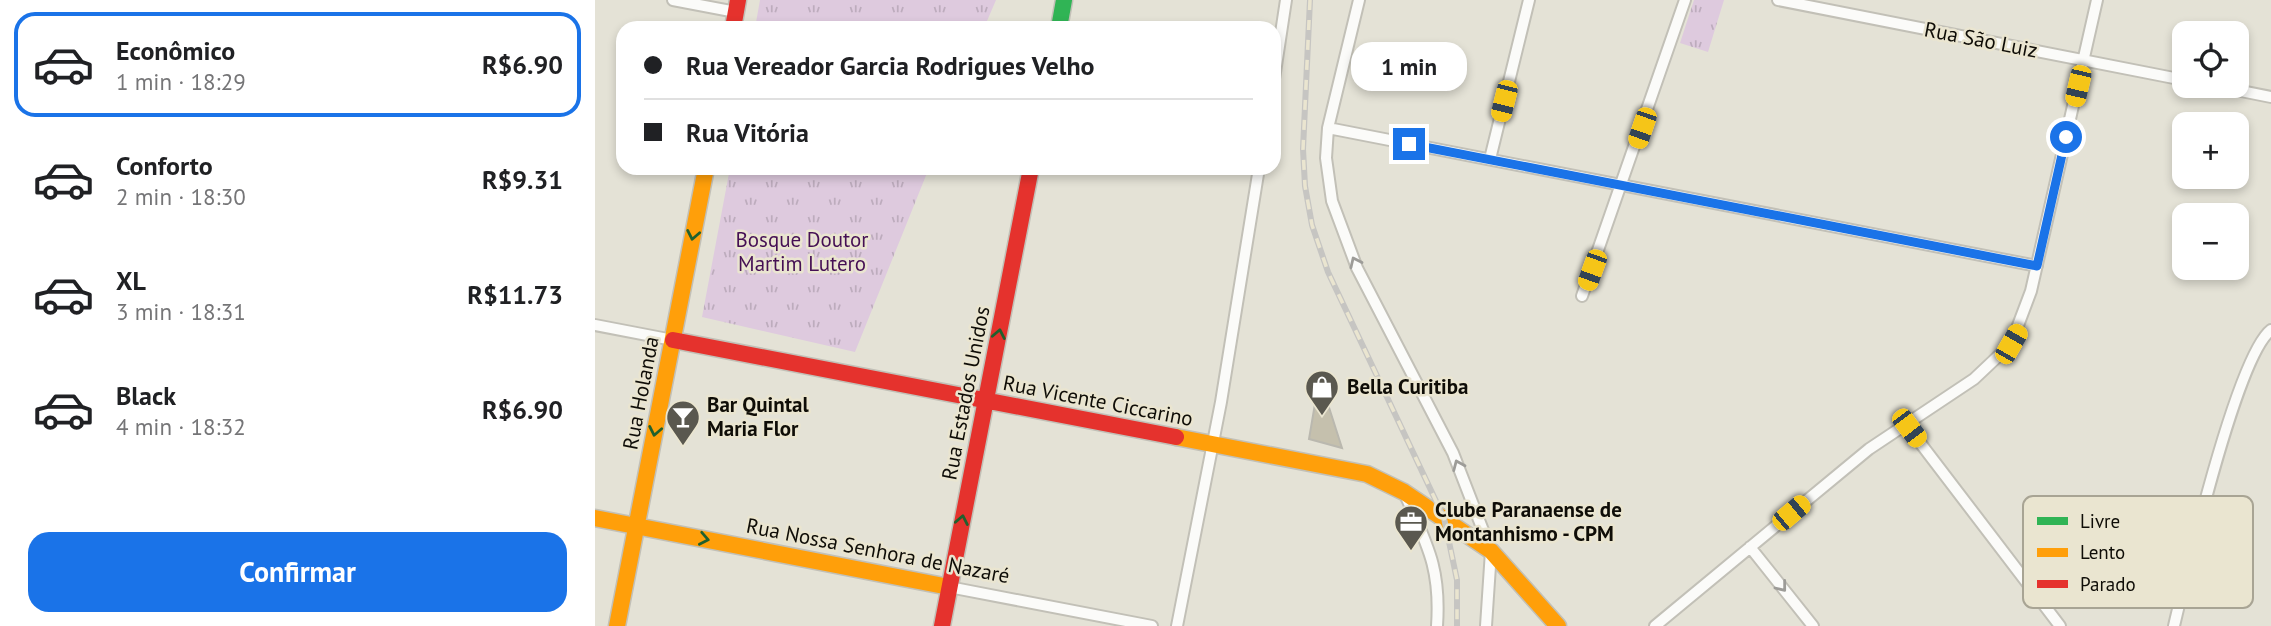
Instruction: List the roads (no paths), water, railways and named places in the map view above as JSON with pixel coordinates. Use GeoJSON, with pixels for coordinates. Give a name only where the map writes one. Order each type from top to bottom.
{"type":"FeatureCollection","features":[{"type":"Feature","properties":{"kind":"main road"},"geometry":{"type":"LineString","coordinates":[[1060,21],[1064,0]]}},
{"type":"Feature","properties":{"kind":"main road","name":"Rua Holanda"},"geometry":{"type":"LineString","coordinates":[[617,626],[705,175]]}},
{"type":"Feature","properties":{"kind":"main road","name":"Rua Estados Unidos"},"geometry":{"type":"LineString","coordinates":[[941,626],[1030,175]]}},
{"type":"Feature","properties":{"kind":"main road","name":"Rua Vicente Ciccarino"},"geometry":{"type":"LineString","coordinates":[[673,340],[1367,474],[1403,492],[1491,551],[1558,626]]}},
{"type":"Feature","properties":{"kind":"main road","name":"Rua Nossa Senhora de Nazaré"},"geometry":{"type":"LineString","coordinates":[[595,518],[949,587]]}},
{"type":"Feature","properties":{"kind":"street"},"geometry":{"type":"LineString","coordinates":[[673,0],[735,13]]}},
{"type":"Feature","properties":{"kind":"street"},"geometry":{"type":"LineString","coordinates":[[1281,33],[1286,0]]}},
{"type":"Feature","properties":{"kind":"street"},"geometry":{"type":"LineString","coordinates":[[1359,0],[1328,128],[1328,180],[1345,242],[1441,427],[1491,551],[1486,626]]}},
{"type":"Feature","properties":{"kind":"street"},"geometry":{"type":"LineString","coordinates":[[1490,159],[1529,0]]}},
{"type":"Feature","properties":{"kind":"street"},"geometry":{"type":"LineString","coordinates":[[1582,296],[1623,185],[1685,0]]}},
{"type":"Feature","properties":{"kind":"street","name":"Rua São Luiz"},"geometry":{"type":"LineString","coordinates":[[1778,0],[2172,78]]}},
{"type":"Feature","properties":{"kind":"street"},"geometry":{"type":"LineString","coordinates":[[1655,626],[1905,423],[1974,379],[2011,344],[2025,313],[2037,266],[2097,0]]}},
{"type":"Feature","properties":{"kind":"street"},"geometry":{"type":"LineString","coordinates":[[2249,93],[2271,97]]}},
{"type":"Feature","properties":{"kind":"street"},"geometry":{"type":"LineString","coordinates":[[1328,128],[2037,266]]}},
{"type":"Feature","properties":{"kind":"street"},"geometry":{"type":"LineString","coordinates":[[1177,626],[1213,444],[1258,175]]}},
{"type":"Feature","properties":{"kind":"street","name":"Rua Vicente Ciccarino"},"geometry":{"type":"LineString","coordinates":[[595,325],[673,340]]}},
{"type":"Feature","properties":{"kind":"street"},"geometry":{"type":"LineString","coordinates":[[2208,496],[2224,437],[2260,343],[2271,330]]}},
{"type":"Feature","properties":{"kind":"street"},"geometry":{"type":"LineString","coordinates":[[1905,423],[2023,578]]}},
{"type":"Feature","properties":{"kind":"street"},"geometry":{"type":"LineString","coordinates":[[1403,492],[1436,571],[1440,590],[1437,626]]}},
{"type":"Feature","properties":{"kind":"street"},"geometry":{"type":"LineString","coordinates":[[1750,547],[1813,626]]}},
{"type":"Feature","properties":{"kind":"street","name":"Rua Nossa Senhora de Nazaré"},"geometry":{"type":"LineString","coordinates":[[949,587],[1152,626]]}},
{"type":"Feature","properties":{"kind":"street"},"geometry":{"type":"LineString","coordinates":[[2046,608],[2060,626]]}},
{"type":"Feature","properties":{"kind":"street"},"geometry":{"type":"LineString","coordinates":[[2174,626],[2179,608]]}},
{"type":"Feature","properties":{"kind":"railway"},"geometry":{"type":"LineString","coordinates":[[1310,0],[1303,149],[1305,186],[1312,225],[1328,272],[1444,518],[1457,580],[1457,626]]}},
{"type":"Feature","properties":{"kind":"place","name":"Bella Curitiba"},"geometry":{"type":"Point","coordinates":[1322,417]}},
{"type":"Feature","properties":{"kind":"place","name":"Bar Quintal Maria Flor"},"geometry":{"type":"Point","coordinates":[683,447]}},
{"type":"Feature","properties":{"kind":"place","name":"Clube Paranaense de Montanhismo - CPM"},"geometry":{"type":"Point","coordinates":[1411,552]}},
{"type":"Feature","properties":{"kind":"park label","name":"Bosque Doutor Martim Lutero"},"geometry":{"type":"Point","coordinates":[802,252]}}]}
